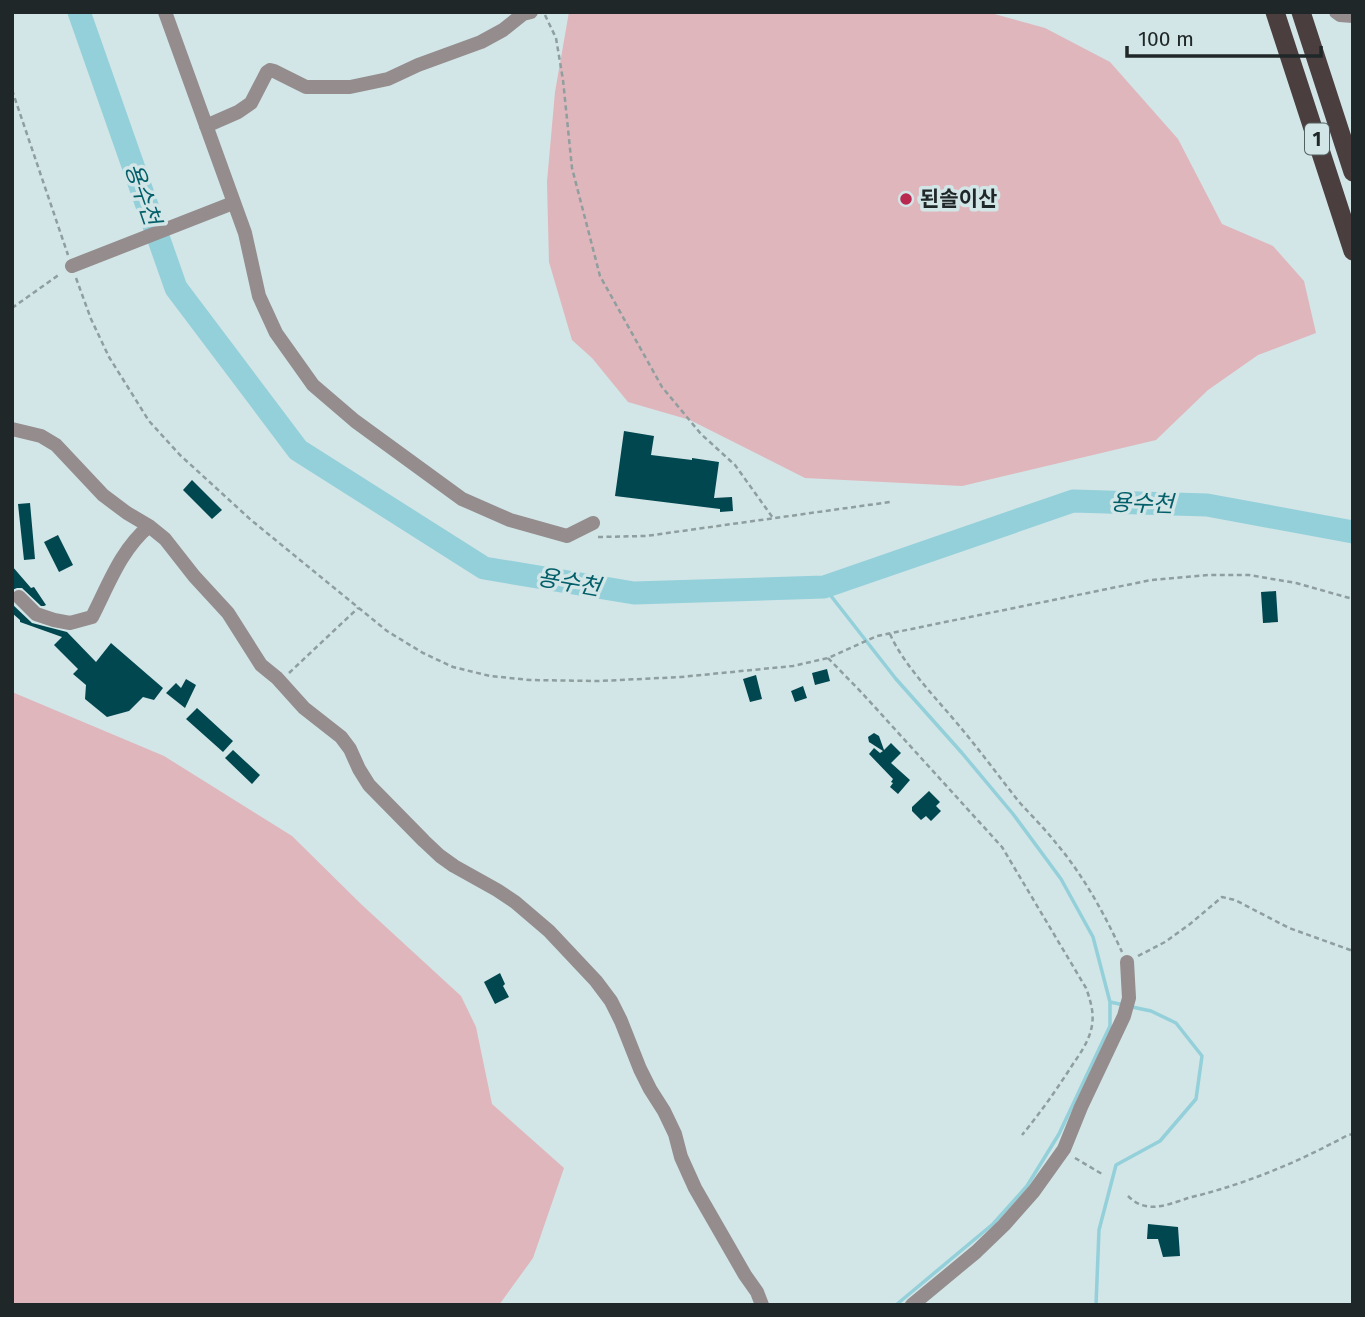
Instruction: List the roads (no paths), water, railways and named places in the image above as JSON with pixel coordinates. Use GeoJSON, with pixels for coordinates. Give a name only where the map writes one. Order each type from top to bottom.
{"type":"FeatureCollection","features":[{"type":"Feature","properties":{"kind":"highway","name":"1"},"geometry":{"type":"LineString","coordinates":[[1303,17],[1353,172]]}},
{"type":"Feature","properties":{"kind":"highway","name":"1"},"geometry":{"type":"LineString","coordinates":[[1278,20],[1353,251]]}},
{"type":"Feature","properties":{"kind":"street"},"geometry":{"type":"LineString","coordinates":[[165,12],[245,233],[259,296],[276,333],[313,385],[355,421],[462,499],[510,520],[567,536],[594,530]]}},
{"type":"Feature","properties":{"kind":"street"},"geometry":{"type":"LineString","coordinates":[[206,125],[238,112],[251,103],[270,70],[306,88],[350,87],[388,79],[481,42],[503,30],[523,14],[531,12]]}},
{"type":"Feature","properties":{"kind":"street"},"geometry":{"type":"LineString","coordinates":[[1336,12],[1353,16]]}},
{"type":"Feature","properties":{"kind":"street"},"geometry":{"type":"LineString","coordinates":[[72,266],[233,203]]}},
{"type":"Feature","properties":{"kind":"street"},"geometry":{"type":"LineString","coordinates":[[12,429],[41,436],[57,444],[103,495],[165,539],[228,613],[261,665],[280,681],[304,708],[341,737],[369,785],[440,856],[515,902],[549,932],[596,981],[611,1000],[640,1069],[675,1134],[681,1157],[695,1188],[757,1292],[762,1305]]}},
{"type":"Feature","properties":{"kind":"street"},"geometry":{"type":"LineString","coordinates":[[19,597],[36,614],[54,620],[70,623],[92,617],[121,558],[137,536],[149,526]]}},
{"type":"Feature","properties":{"kind":"street"},"geometry":{"type":"LineString","coordinates":[[912,1305],[1004,1225],[1034,1191],[1064,1149],[1124,1016],[1129,998],[1127,962]]}},
{"type":"Feature","properties":{"kind":"waterway","name":"용수천"},"geometry":{"type":"LineString","coordinates":[[79,12],[176,288],[298,450],[484,568],[634,593],[824,587],[1073,501],[1207,505],[1353,532]]}},
{"type":"Feature","properties":{"kind":"waterway"},"geometry":{"type":"LineString","coordinates":[[824,587],[896,679],[1013,814],[1061,879],[1093,937],[1110,1002],[1124,1005]]}},
{"type":"Feature","properties":{"kind":"waterway"},"geometry":{"type":"LineString","coordinates":[[896,1305],[993,1224],[1027,1186],[1059,1134],[1110,1026],[1110,1002]]}},
{"type":"Feature","properties":{"kind":"waterway"},"geometry":{"type":"LineString","coordinates":[[1096,1305],[1099,1230],[1116,1165],[1160,1141],[1196,1099],[1202,1056],[1176,1023],[1151,1011],[1132,1007]]}},
{"type":"Feature","properties":{"kind":"place","name":"된솔이산"},"geometry":{"type":"Point","coordinates":[906,199]}}]}
